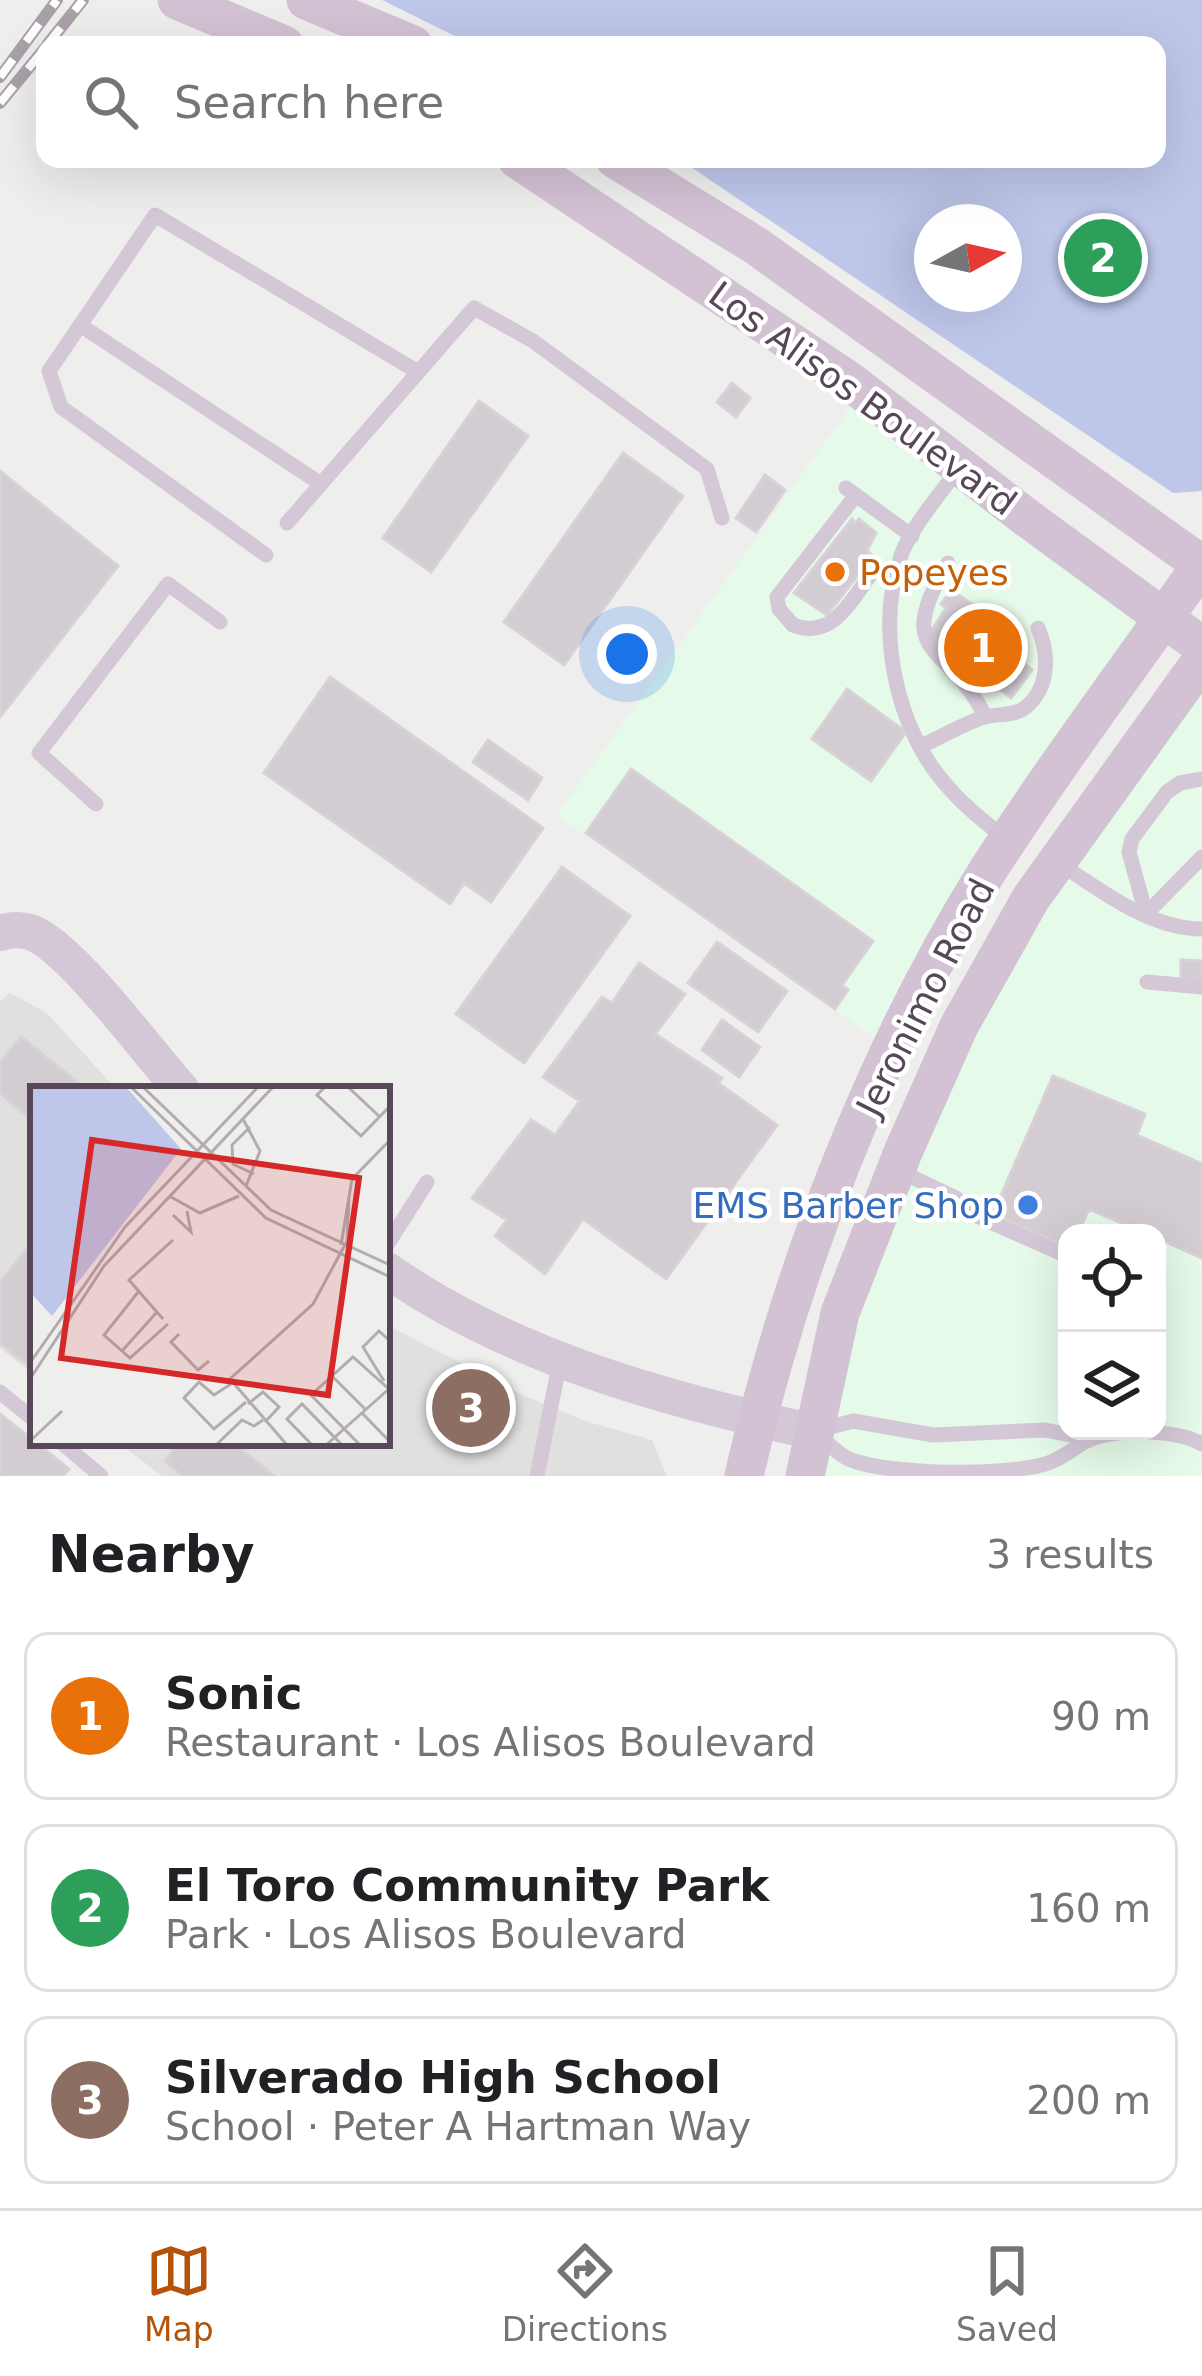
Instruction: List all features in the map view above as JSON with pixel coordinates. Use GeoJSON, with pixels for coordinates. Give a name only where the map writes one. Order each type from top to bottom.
{"type":"FeatureCollection","features":[{"type":"Feature","properties":{"kind":"main road"},"geometry":{"type":"LineString","coordinates":[[177,0],[263,36]]}},
{"type":"Feature","properties":{"kind":"main road"},"geometry":{"type":"LineString","coordinates":[[306,0],[392,36]]}},
{"type":"Feature","properties":{"kind":"main road","name":"Los Alisos Boulevard"},"geometry":{"type":"LineString","coordinates":[[531,168],[848,380],[1202,646]]}},
{"type":"Feature","properties":{"kind":"main road","name":"Los Alisos Boulevard"},"geometry":{"type":"LineString","coordinates":[[630,168],[755,245],[1202,564]]}},
{"type":"Feature","properties":{"kind":"main road","name":"Jeronimo Road"},"geometry":{"type":"LineString","coordinates":[[744,1476],[791,1297],[913,1003],[1009,841],[1202,564]]}},
{"type":"Feature","properties":{"kind":"main road","name":"Jeronimo Road"},"geometry":{"type":"LineString","coordinates":[[805,1476],[840,1313],[959,1026],[1031,898],[1202,660]]}},
{"type":"Feature","properties":{"kind":"street"},"geometry":{"type":"LineString","coordinates":[[6,931],[34,933],[63,954],[178,1086]]}},
{"type":"Feature","properties":{"kind":"street"},"geometry":{"type":"LineString","coordinates":[[390,1272],[482,1325],[594,1373],[814,1432]]}},
{"type":"Feature","properties":{"kind":"lane"},"geometry":{"type":"LineString","coordinates":[[266,555],[61,407],[49,371],[155,215],[418,372]]}},
{"type":"Feature","properties":{"kind":"lane"},"geometry":{"type":"LineString","coordinates":[[287,523],[474,308],[533,341],[707,470],[722,518]]}},
{"type":"Feature","properties":{"kind":"lane"},"geometry":{"type":"LineString","coordinates":[[80,326],[321,484]]}},
{"type":"Feature","properties":{"kind":"lane"},"geometry":{"type":"LineString","coordinates":[[960,466],[912,536],[898,568],[891,590],[889,642],[903,706],[921,746],[971,813],[1009,841]]}},
{"type":"Feature","properties":{"kind":"lane"},"geometry":{"type":"LineString","coordinates":[[898,568],[873,571],[838,618],[822,628],[793,625],[779,609],[777,597],[851,492],[912,536]]}},
{"type":"Feature","properties":{"kind":"lane"},"geometry":{"type":"LineString","coordinates":[[948,562],[926,608],[922,627],[926,645],[967,686],[986,716]]}},
{"type":"Feature","properties":{"kind":"lane"},"geometry":{"type":"LineString","coordinates":[[96,804],[39,753],[168,584],[220,622]]}},
{"type":"Feature","properties":{"kind":"lane"},"geometry":{"type":"LineString","coordinates":[[921,746],[986,716],[1006,715],[1027,706],[1046,672],[1047,656],[1038,628]]}},
{"type":"Feature","properties":{"kind":"lane"},"geometry":{"type":"LineString","coordinates":[[1146,914],[1129,852],[1132,839],[1167,792],[1180,783],[1202,779]]}},
{"type":"Feature","properties":{"kind":"lane"},"geometry":{"type":"LineString","coordinates":[[1056,862],[1146,914],[1181,929],[1202,929]]}},
{"type":"Feature","properties":{"kind":"lane"},"geometry":{"type":"LineString","coordinates":[[1146,914],[1198,866]]}},
{"type":"Feature","properties":{"kind":"lane"},"geometry":{"type":"LineString","coordinates":[[1147,982],[1202,987]]}},
{"type":"Feature","properties":{"kind":"lane"},"geometry":{"type":"LineString","coordinates":[[896,1169],[956,1198],[970,1214],[1058,1252]]}},
{"type":"Feature","properties":{"kind":"lane"},"geometry":{"type":"LineString","coordinates":[[390,1240],[427,1182]]}},
{"type":"Feature","properties":{"kind":"lane"},"geometry":{"type":"LineString","coordinates":[[537,1476],[560,1358]]}},
{"type":"Feature","properties":{"kind":"lane"},"geometry":{"type":"LineString","coordinates":[[0,1392],[30,1417]]}},
{"type":"Feature","properties":{"kind":"lane"},"geometry":{"type":"LineString","coordinates":[[814,1432],[853,1421],[933,1435],[1058,1433]]}},
{"type":"Feature","properties":{"kind":"lane"},"geometry":{"type":"LineString","coordinates":[[814,1432],[848,1460],[976,1476],[1051,1463],[1088,1440]]}},
{"type":"Feature","properties":{"kind":"lane"},"geometry":{"type":"LineString","coordinates":[[1166,1435],[1202,1444]]}},
{"type":"Feature","properties":{"kind":"lane"},"geometry":{"type":"LineString","coordinates":[[66,1446],[101,1476]]}},
{"type":"Feature","properties":{"kind":"shaded area"},"geometry":{"type":"Polygon","coordinates":[[[382,0],[1202,0],[1202,491],[1173,493],[692,168],[1166,168],[1166,36],[455,36],[382,0]]]}},
{"type":"Feature","properties":{"kind":"shaded area"},"geometry":{"type":"Polygon","coordinates":[[[854,402],[1147,617],[992,845],[875,1038],[557,815],[854,402]]]}},
{"type":"Feature","properties":{"kind":"shaded area"},"geometry":{"type":"Polygon","coordinates":[[[1202,686],[1202,1476],[818,1476],[838,1361],[932,1105],[1035,920],[1202,686]]]}},
{"type":"Feature","properties":{"kind":"shaded area"},"geometry":{"type":"Polygon","coordinates":[[[10,993],[47,1013],[113,1086],[30,1086],[30,1372],[0,1348],[0,1001],[10,993]]]}},
{"type":"Feature","properties":{"kind":"shaded area"},"geometry":{"type":"Polygon","coordinates":[[[390,1327],[523,1395],[585,1421],[652,1440],[667,1476],[162,1476],[123,1446],[390,1446],[390,1327]]]}},
{"type":"Feature","properties":{"kind":"building"},"geometry":{"type":"Polygon","coordinates":[[[732,383],[750,398],[736,417],[717,402],[732,383]]]}},
{"type":"Feature","properties":{"kind":"building"},"geometry":{"type":"Polygon","coordinates":[[[479,401],[528,436],[431,572],[383,538],[479,401]]]}},
{"type":"Feature","properties":{"kind":"building"},"geometry":{"type":"Polygon","coordinates":[[[623,453],[683,496],[564,665],[504,622],[623,453]]]}},
{"type":"Feature","properties":{"kind":"building"},"geometry":{"type":"Polygon","coordinates":[[[0,471],[118,566],[0,717],[0,471]]]}},
{"type":"Feature","properties":{"kind":"building"},"geometry":{"type":"Polygon","coordinates":[[[765,475],[785,490],[756,532],[736,518],[765,475]]]}},
{"type":"Feature","properties":{"kind":"building","name":"Popeyes"},"geometry":{"type":"Polygon","coordinates":[[[852,519],[876,533],[867,551],[873,556],[827,615],[794,593],[852,519]]]}},
{"type":"Feature","properties":{"kind":"building"},"geometry":{"type":"Polygon","coordinates":[[[952,590],[1024,642],[1015,655],[1032,670],[1011,698],[929,635],[952,590]]]}},
{"type":"Feature","properties":{"kind":"building"},"geometry":{"type":"Polygon","coordinates":[[[330,677],[543,828],[491,902],[464,883],[450,904],[264,773],[330,677]]]}},
{"type":"Feature","properties":{"kind":"building"},"geometry":{"type":"Polygon","coordinates":[[[847,689],[906,732],[871,781],[812,739],[847,689]]]}},
{"type":"Feature","properties":{"kind":"building"},"geometry":{"type":"Polygon","coordinates":[[[488,740],[542,778],[528,800],[473,762],[488,740]]]}},
{"type":"Feature","properties":{"kind":"building"},"geometry":{"type":"Polygon","coordinates":[[[631,769],[873,941],[842,985],[848,990],[835,1009],[586,833],[631,769]]]}},
{"type":"Feature","properties":{"kind":"building"},"geometry":{"type":"Polygon","coordinates":[[[562,867],[630,916],[524,1063],[456,1014],[562,867]]]}},
{"type":"Feature","properties":{"kind":"building"},"geometry":{"type":"Polygon","coordinates":[[[717,942],[787,991],[758,1032],[688,983],[717,942]]]}},
{"type":"Feature","properties":{"kind":"building"},"geometry":{"type":"Polygon","coordinates":[[[1181,960],[1202,961],[1202,981],[1181,980],[1181,960]]]}},
{"type":"Feature","properties":{"kind":"building"},"geometry":{"type":"Polygon","coordinates":[[[639,963],[685,994],[655,1034],[722,1078],[718,1083],[777,1125],[666,1279],[583,1219],[545,1274],[495,1236],[507,1220],[472,1198],[531,1120],[555,1135],[580,1101],[543,1077],[602,997],[612,1003],[639,963]]]}},
{"type":"Feature","properties":{"kind":"building"},"geometry":{"type":"Polygon","coordinates":[[[722,1020],[760,1047],[739,1077],[702,1050],[722,1020]]]}},
{"type":"Feature","properties":{"kind":"building"},"geometry":{"type":"Polygon","coordinates":[[[21,1037],[82,1086],[30,1086],[30,1119],[0,1093],[0,1063],[21,1037]]]}},
{"type":"Feature","properties":{"kind":"building"},"geometry":{"type":"Polygon","coordinates":[[[1053,1076],[1145,1114],[1137,1135],[1202,1164],[1202,1258],[1166,1242],[1166,1224],[1124,1224],[1089,1209],[1082,1224],[1058,1224],[1058,1243],[993,1214],[1053,1076]]]}},
{"type":"Feature","properties":{"kind":"building"},"geometry":{"type":"Polygon","coordinates":[[[30,1245],[30,1367],[0,1343],[0,1282],[30,1245]]]}},
{"type":"Feature","properties":{"kind":"building"},"geometry":{"type":"Polygon","coordinates":[[[0,1414],[30,1438],[30,1446],[40,1446],[69,1469],[63,1476],[0,1476],[0,1414]]]}},
{"type":"Feature","properties":{"kind":"building"},"geometry":{"type":"Polygon","coordinates":[[[177,1446],[238,1446],[274,1476],[183,1476],[165,1461],[177,1446]]]}},
{"type":"Feature","properties":{"kind":"railway"},"geometry":{"type":"LineString","coordinates":[[0,77],[57,0]]}},
{"type":"Feature","properties":{"kind":"railway"},"geometry":{"type":"LineString","coordinates":[[54,36],[83,0]]}},
{"type":"Feature","properties":{"kind":"railway"},"geometry":{"type":"LineString","coordinates":[[0,103],[36,59]]}},
{"type":"Feature","properties":{"kind":"place","name":"El Toro Community Park"},"geometry":{"type":"Point","coordinates":[1103,258]}},
{"type":"Feature","properties":{"kind":"place","name":"Popeyes"},"geometry":{"type":"Point","coordinates":[835,572]}},
{"type":"Feature","properties":{"kind":"place","name":"Sonic"},"geometry":{"type":"Point","coordinates":[983,648]}},
{"type":"Feature","properties":{"kind":"place","name":"EMS Barber Shop"},"geometry":{"type":"Point","coordinates":[1028,1205]}},
{"type":"Feature","properties":{"kind":"place","name":"Silverado High School"},"geometry":{"type":"Point","coordinates":[471,1408]}}]}
